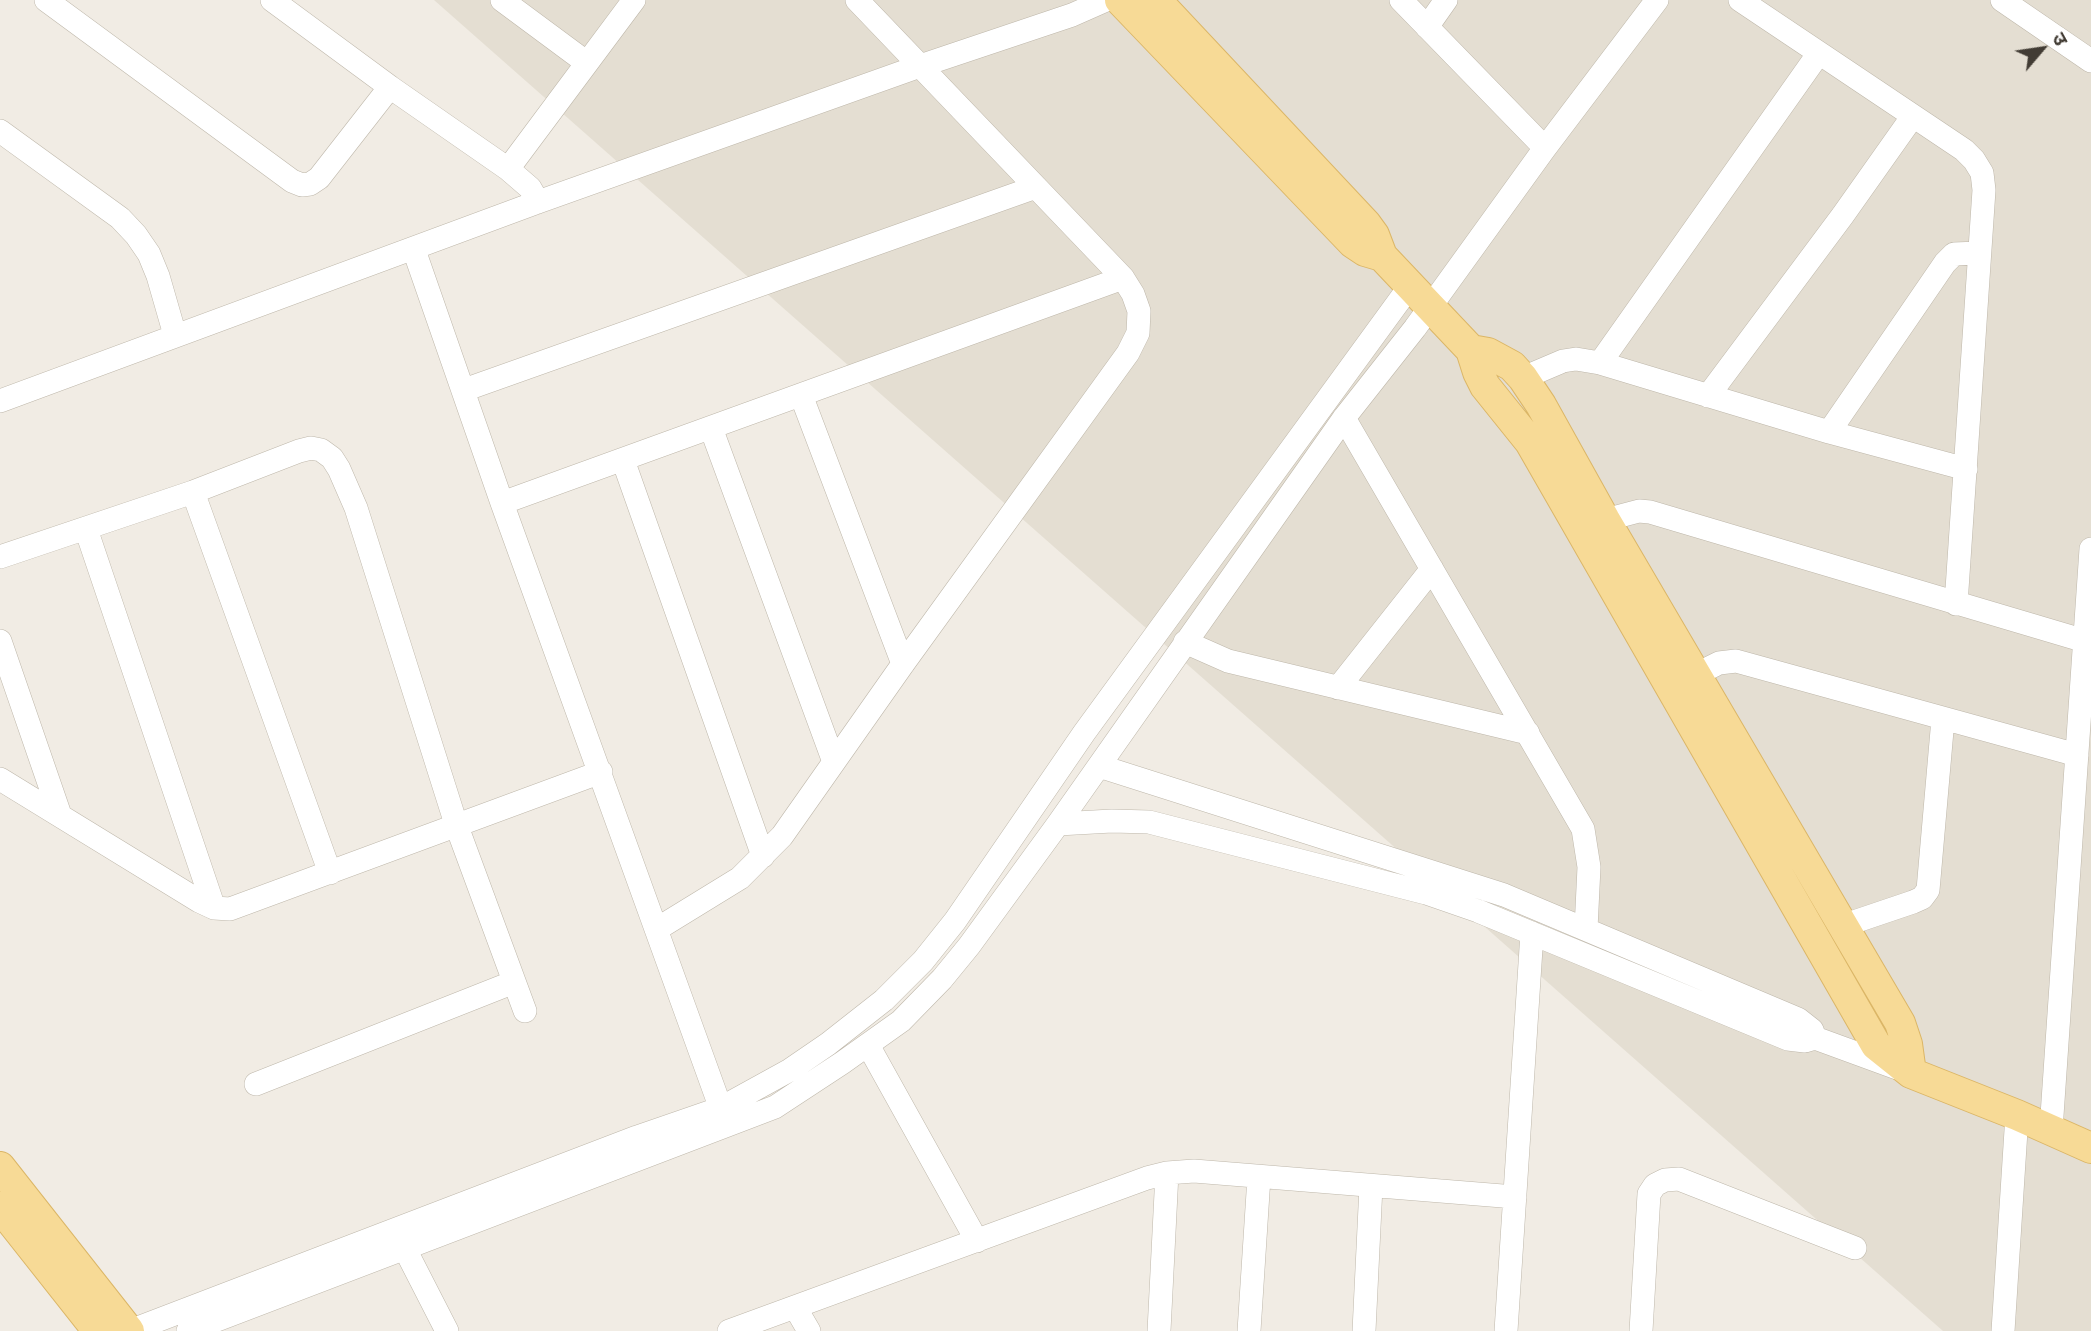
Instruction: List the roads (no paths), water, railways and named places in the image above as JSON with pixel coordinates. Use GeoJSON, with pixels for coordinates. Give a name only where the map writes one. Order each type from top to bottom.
{"type":"FeatureCollection","features":[{"type":"Feature","properties":{"kind":"main road"},"geometry":{"type":"LineString","coordinates":[[1120,0],[1353,243],[1365,251],[1382,256]]}},
{"type":"Feature","properties":{"kind":"main road"},"geometry":{"type":"LineString","coordinates":[[1156,0],[1366,224],[1374,235],[1382,256],[1471,350],[1485,386],[1535,450],[1876,1045],[1911,1073],[2091,1148]]}},
{"type":"Feature","properties":{"kind":"main road"},"geometry":{"type":"LineString","coordinates":[[1471,350],[1501,359],[1513,366],[1541,405],[1695,675],[1900,1023],[1907,1044],[1911,1073]]}},
{"type":"Feature","properties":{"kind":"main road"},"geometry":{"type":"LineString","coordinates":[[0,1167],[130,1331]]}},
{"type":"Feature","properties":{"kind":"main road"},"geometry":{"type":"LineString","coordinates":[[0,1207],[98,1331]]}},
{"type":"Feature","properties":{"kind":"street"},"geometry":{"type":"LineString","coordinates":[[46,0],[292,181],[302,185],[310,184],[319,178],[390,87]]}},
{"type":"Feature","properties":{"kind":"street"},"geometry":{"type":"LineString","coordinates":[[272,0],[508,169],[530,188],[538,202]]}},
{"type":"Feature","properties":{"kind":"street"},"geometry":{"type":"LineString","coordinates":[[502,0],[587,63]]}},
{"type":"Feature","properties":{"kind":"street"},"geometry":{"type":"LineString","coordinates":[[508,169],[634,0]]}},
{"type":"Feature","properties":{"kind":"street"},"geometry":{"type":"LineString","coordinates":[[657,929],[740,878],[782,836],[1128,354],[1138,333],[1139,311],[1123,278],[857,0]]}},
{"type":"Feature","properties":{"kind":"street"},"geometry":{"type":"LineString","coordinates":[[0,401],[538,202],[920,66],[1072,15],[1107,0]]}},
{"type":"Feature","properties":{"kind":"street"},"geometry":{"type":"LineString","coordinates":[[1401,0],[1545,148]]}},
{"type":"Feature","properties":{"kind":"street"},"geometry":{"type":"LineString","coordinates":[[1427,27],[1446,0]]}},
{"type":"Feature","properties":{"kind":"street"},"geometry":{"type":"LineString","coordinates":[[130,1331],[637,1137],[775,1107],[901,1021],[942,979],[1058,824],[1344,418],[1431,306],[1545,148],[1657,0]]}},
{"type":"Feature","properties":{"kind":"street"},"geometry":{"type":"LineString","coordinates":[[1740,0],[1964,150],[1982,173],[1984,190],[1956,604]]}},
{"type":"Feature","properties":{"kind":"street"},"geometry":{"type":"LineString","coordinates":[[2002,0],[2091,61]]}},
{"type":"Feature","properties":{"kind":"street"},"geometry":{"type":"LineString","coordinates":[[1600,363],[1819,53]]}},
{"type":"Feature","properties":{"kind":"street"},"geometry":{"type":"LineString","coordinates":[[1708,396],[1913,116]]}},
{"type":"Feature","properties":{"kind":"street"},"geometry":{"type":"LineString","coordinates":[[0,131],[120,218],[136,234],[149,254],[158,276],[175,335]]}},
{"type":"Feature","properties":{"kind":"street"},"geometry":{"type":"LineString","coordinates":[[464,390],[1036,187]]}},
{"type":"Feature","properties":{"kind":"street"},"geometry":{"type":"LineString","coordinates":[[414,250],[502,503],[724,1117]]}},
{"type":"Feature","properties":{"kind":"street"},"geometry":{"type":"LineString","coordinates":[[1829,432],[1945,263],[1954,254],[1979,253]]}},
{"type":"Feature","properties":{"kind":"street"},"geometry":{"type":"LineString","coordinates":[[502,503],[1123,278]]}},
{"type":"Feature","properties":{"kind":"street"},"geometry":{"type":"LineString","coordinates":[[188,1331],[405,1249],[724,1117],[884,1000],[923,961],[955,921],[1056,774],[1410,286]]}},
{"type":"Feature","properties":{"kind":"street"},"geometry":{"type":"LineString","coordinates":[[1523,378],[1563,360],[1600,363],[1829,432],[1965,469]]}},
{"type":"Feature","properties":{"kind":"street"},"geometry":{"type":"LineString","coordinates":[[801,395],[903,664]]}},
{"type":"Feature","properties":{"kind":"street"},"geometry":{"type":"LineString","coordinates":[[1344,418],[1583,829],[1590,867],[1586,929]]}},
{"type":"Feature","properties":{"kind":"street"},"geometry":{"type":"LineString","coordinates":[[711,428],[834,762]]}},
{"type":"Feature","properties":{"kind":"street"},"geometry":{"type":"LineString","coordinates":[[0,557],[193,492],[299,451],[311,448],[321,450],[332,458],[340,469],[356,508],[456,824],[525,1011]]}},
{"type":"Feature","properties":{"kind":"street"},"geometry":{"type":"LineString","coordinates":[[623,460],[763,856]]}},
{"type":"Feature","properties":{"kind":"street"},"geometry":{"type":"LineString","coordinates":[[193,492],[330,873]]}},
{"type":"Feature","properties":{"kind":"street"},"geometry":{"type":"LineString","coordinates":[[1605,520],[1639,511],[1650,512],[2085,641]]}},
{"type":"Feature","properties":{"kind":"street"},"geometry":{"type":"LineString","coordinates":[[86,529],[214,908]]}},
{"type":"Feature","properties":{"kind":"street"},"geometry":{"type":"LineString","coordinates":[[2051,1130],[2091,550]]}},
{"type":"Feature","properties":{"kind":"street"},"geometry":{"type":"LineString","coordinates":[[1338,688],[1432,569]]}},
{"type":"Feature","properties":{"kind":"street"},"geometry":{"type":"LineString","coordinates":[[0,641],[60,815]]}},
{"type":"Feature","properties":{"kind":"street"},"geometry":{"type":"LineString","coordinates":[[1185,642],[1228,661],[1528,733]]}},
{"type":"Feature","properties":{"kind":"street"},"geometry":{"type":"LineString","coordinates":[[1695,675],[1719,663],[1736,661],[2077,755]]}},
{"type":"Feature","properties":{"kind":"street"},"geometry":{"type":"LineString","coordinates":[[1842,926],[1913,902],[1922,898],[1928,890],[1931,880],[1943,719]]}},
{"type":"Feature","properties":{"kind":"street"},"geometry":{"type":"LineString","coordinates":[[1099,766],[1504,895],[1798,1019],[1812,1030],[1815,1038]]}},
{"type":"Feature","properties":{"kind":"street"},"geometry":{"type":"LineString","coordinates":[[0,779],[214,908],[230,909],[601,772]]}},
{"type":"Feature","properties":{"kind":"street"},"geometry":{"type":"LineString","coordinates":[[1056,774],[1082,791]]}},
{"type":"Feature","properties":{"kind":"street"},"geometry":{"type":"LineString","coordinates":[[1058,824],[1149,822],[1426,893],[1532,933],[1788,1039],[1805,1041],[1815,1038],[1911,1073]]}},
{"type":"Feature","properties":{"kind":"street"},"geometry":{"type":"LineString","coordinates":[[1506,1331],[1532,933]]}},
{"type":"Feature","properties":{"kind":"street"},"geometry":{"type":"LineString","coordinates":[[256,1084],[514,982]]}},
{"type":"Feature","properties":{"kind":"street"},"geometry":{"type":"LineString","coordinates":[[868,1045],[977,1241]]}},
{"type":"Feature","properties":{"kind":"street"},"geometry":{"type":"LineString","coordinates":[[2003,1331],[2017,1115]]}},
{"type":"Feature","properties":{"kind":"street"},"geometry":{"type":"LineString","coordinates":[[729,1331],[1167,1173],[1194,1171],[1514,1197]]}},
{"type":"Feature","properties":{"kind":"street"},"geometry":{"type":"LineString","coordinates":[[1159,1331],[1167,1173]]}},
{"type":"Feature","properties":{"kind":"street"},"geometry":{"type":"LineString","coordinates":[[1249,1331],[1259,1177]]}},
{"type":"Feature","properties":{"kind":"street"},"geometry":{"type":"LineString","coordinates":[[1641,1331],[1649,1194],[1656,1185],[1665,1180],[1679,1179],[1854,1248]]}},
{"type":"Feature","properties":{"kind":"street"},"geometry":{"type":"LineString","coordinates":[[1364,1331],[1371,1186]]}},
{"type":"Feature","properties":{"kind":"street"},"geometry":{"type":"LineString","coordinates":[[405,1249],[447,1331]]}},
{"type":"Feature","properties":{"kind":"street"},"geometry":{"type":"LineString","coordinates":[[795,1307],[809,1331]]}}]}
